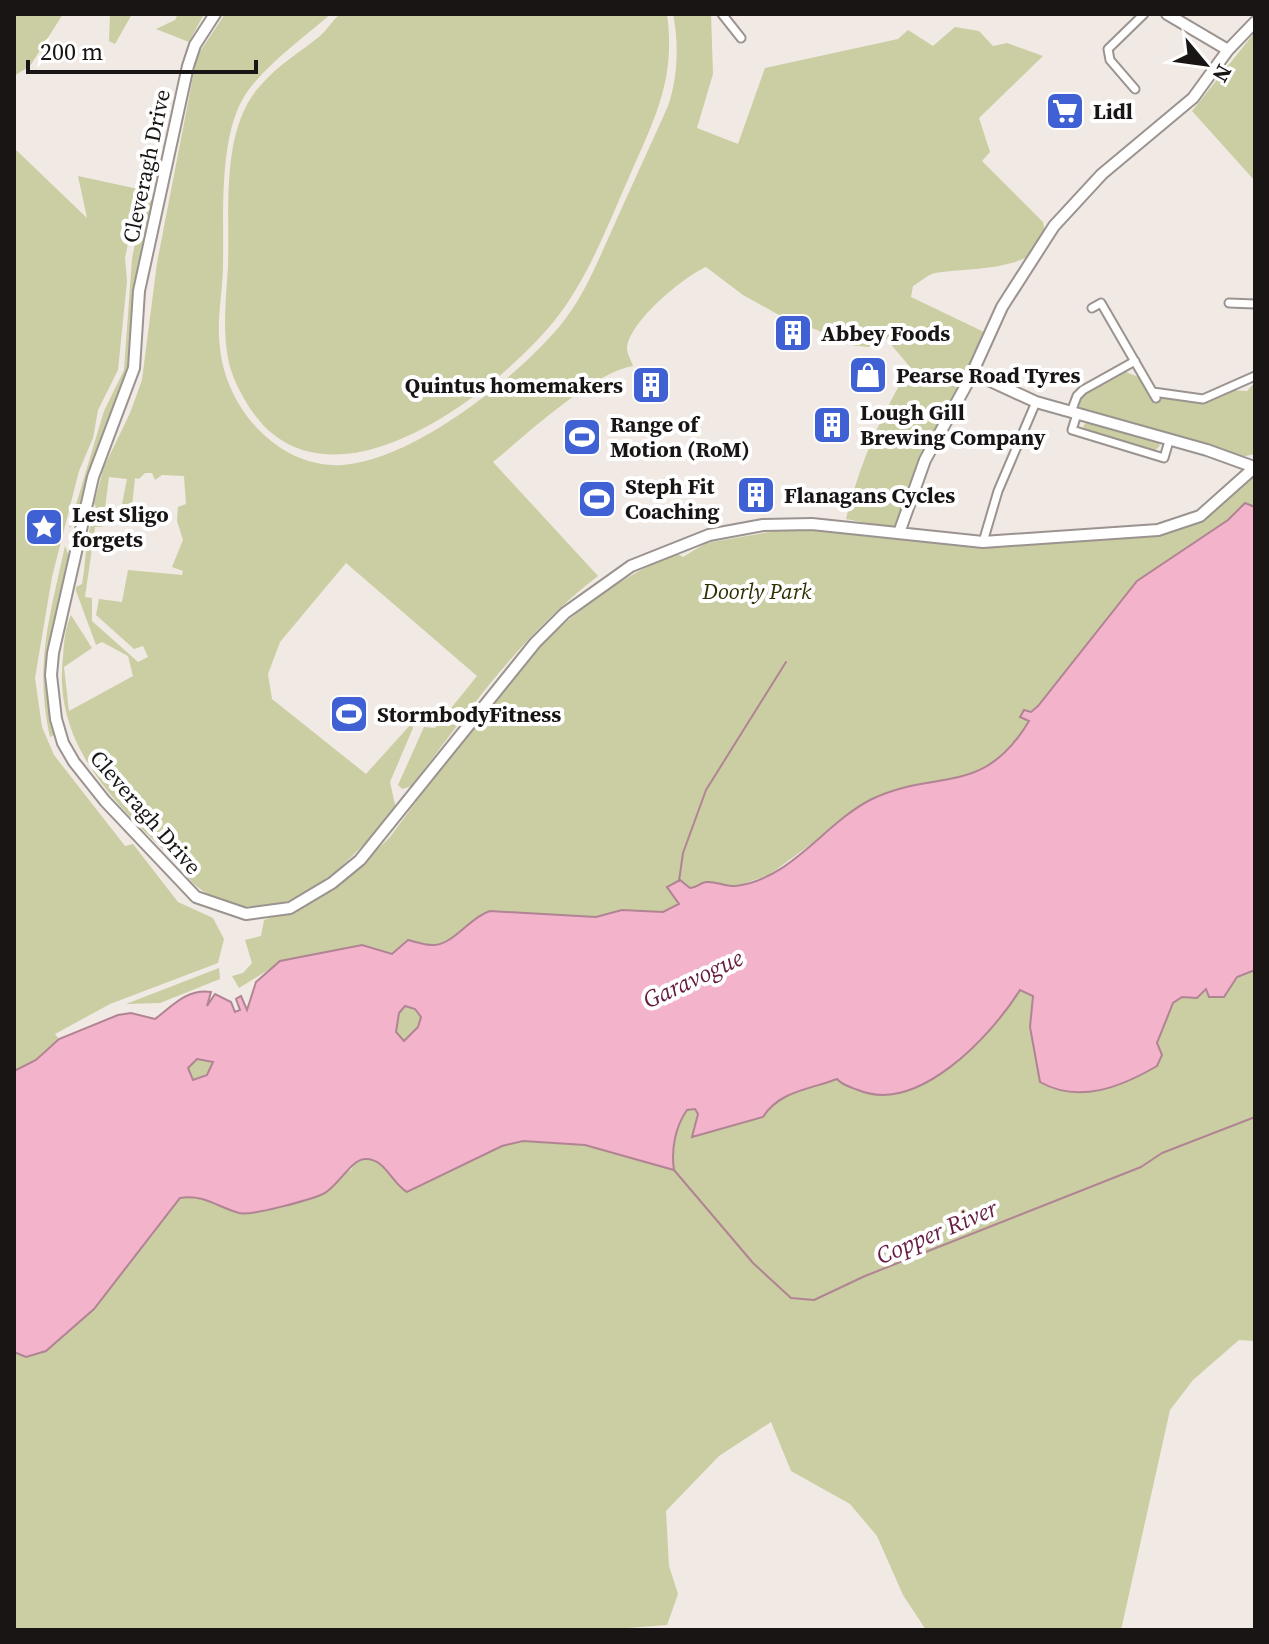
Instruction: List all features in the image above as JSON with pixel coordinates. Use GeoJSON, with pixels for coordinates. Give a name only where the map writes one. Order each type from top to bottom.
{"type":"FeatureCollection","features":[{"type":"Feature","properties":{"kind":"street","name":"Cleveragh Drive"},"geometry":{"type":"LineString","coordinates":[[215,14],[195,45],[188,66],[139,291],[134,368],[93,477],[51,675],[59,731],[74,762],[105,801],[196,897],[229,911],[262,913],[290,908],[332,883],[378,842],[535,643],[565,613],[631,566],[709,535],[763,525],[812,524],[899,533]]}},
{"type":"Feature","properties":{"kind":"street"},"geometry":{"type":"LineString","coordinates":[[722,14],[741,38]]}},
{"type":"Feature","properties":{"kind":"street"},"geometry":{"type":"LineString","coordinates":[[1135,89],[1108,54],[1110,44],[1144,14]]}},
{"type":"Feature","properties":{"kind":"street"},"geometry":{"type":"LineString","coordinates":[[1167,14],[1228,50]]}},
{"type":"Feature","properties":{"kind":"street"},"geometry":{"type":"LineString","coordinates":[[973,373],[1036,402],[1255,467],[1212,508],[1176,526],[1136,533],[983,542],[899,533],[925,460],[973,373],[1002,307],[1054,226],[1102,174],[1193,98],[1228,50],[1255,22]]}},
{"type":"Feature","properties":{"kind":"street"},"geometry":{"type":"LineString","coordinates":[[1092,308],[1101,303],[1154,395],[1203,399],[1255,376]]}},
{"type":"Feature","properties":{"kind":"street"},"geometry":{"type":"LineString","coordinates":[[1229,303],[1255,304]]}},
{"type":"Feature","properties":{"kind":"street"},"geometry":{"type":"LineString","coordinates":[[1135,361],[1077,396],[1072,430],[1164,458],[1169,441]]}},
{"type":"Feature","properties":{"kind":"street"},"geometry":{"type":"LineString","coordinates":[[983,542],[998,491],[1036,402]]}},
{"type":"Feature","properties":{"kind":"green space"},"geometry":{"type":"Polygon","coordinates":[[[14,14],[63,14],[30,66],[14,76],[14,14]]]}},
{"type":"Feature","properties":{"kind":"green space"},"geometry":{"type":"Polygon","coordinates":[[[110,14],[132,14],[115,44],[109,41],[110,14]]]}},
{"type":"Feature","properties":{"kind":"green space"},"geometry":{"type":"Polygon","coordinates":[[[178,14],[204,14],[189,42],[156,29],[175,20],[178,14]]]}},
{"type":"Feature","properties":{"kind":"green space"},"geometry":{"type":"Polygon","coordinates":[[[225,14],[331,14],[265,71],[247,92],[231,129],[224,175],[219,338],[228,381],[250,420],[286,451],[307,461],[331,465],[371,460],[431,433],[461,414],[517,370],[559,327],[591,276],[668,106],[676,60],[673,14],[711,14],[713,74],[697,128],[738,144],[765,68],[898,39],[908,30],[933,46],[955,27],[979,31],[993,46],[1007,43],[1043,56],[979,118],[990,152],[982,161],[1043,222],[1043,239],[1036,251],[1022,259],[1004,265],[935,273],[913,286],[911,297],[984,332],[967,374],[921,454],[894,528],[846,519],[872,441],[910,367],[883,335],[869,347],[839,344],[822,332],[779,315],[743,295],[706,267],[696,272],[671,290],[637,326],[627,348],[633,366],[617,371],[580,392],[493,462],[598,576],[545,622],[521,648],[412,786],[402,789],[398,785],[424,727],[435,728],[477,676],[346,563],[280,642],[268,674],[272,699],[366,774],[411,724],[413,728],[390,782],[396,809],[343,865],[322,882],[301,895],[277,904],[253,907],[227,902],[199,888],[135,822],[95,774],[79,748],[68,720],[62,689],[64,641],[71,615],[92,648],[64,667],[69,711],[133,676],[128,656],[102,642],[96,645],[76,591],[76,587],[82,584],[91,524],[97,521],[103,527],[95,527],[85,597],[92,598],[92,621],[138,662],[148,657],[143,646],[134,649],[96,615],[99,599],[122,602],[128,570],[182,575],[183,571],[172,567],[183,540],[177,521],[178,507],[186,504],[184,476],[162,475],[155,480],[152,473],[145,473],[139,479],[135,478],[131,515],[120,514],[127,479],[109,477],[105,509],[110,513],[98,512],[94,503],[104,467],[142,380],[157,263],[197,56],[225,14]]]}},
{"type":"Feature","properties":{"kind":"green space"},"geometry":{"type":"Polygon","coordinates":[[[340,14],[667,14],[669,59],[661,98],[648,135],[588,268],[555,320],[530,348],[461,406],[420,430],[378,447],[337,454],[298,448],[258,420],[231,371],[225,315],[228,197],[238,125],[247,104],[267,78],[320,36],[340,14]]]}},
{"type":"Feature","properties":{"kind":"green space"},"geometry":{"type":"Polygon","coordinates":[[[1255,32],[1255,181],[1192,111],[1255,32]]]}},
{"type":"Feature","properties":{"kind":"green space"},"geometry":{"type":"Polygon","coordinates":[[[14,148],[87,218],[78,176],[152,192],[140,200],[132,224],[125,258],[127,281],[118,370],[98,410],[93,438],[79,471],[52,577],[35,678],[42,727],[54,755],[125,846],[133,844],[178,902],[213,918],[224,939],[218,963],[110,1004],[55,1034],[59,1039],[118,1015],[14,1108],[14,148]]]}},
{"type":"Feature","properties":{"kind":"green space"},"geometry":{"type":"Polygon","coordinates":[[[150,200],[153,200],[130,321],[130,365],[88,476],[76,523],[69,528],[104,411],[124,370],[132,259],[138,227],[150,200]]]}},
{"type":"Feature","properties":{"kind":"green space"},"geometry":{"type":"Polygon","coordinates":[[[1126,372],[1141,378],[1156,403],[1165,395],[1200,402],[1229,390],[1247,391],[1255,382],[1255,454],[1241,457],[1083,412],[1078,405],[1079,398],[1126,372]]]}},
{"type":"Feature","properties":{"kind":"green space"},"geometry":{"type":"Polygon","coordinates":[[[1088,421],[1158,441],[1160,446],[1155,450],[1085,430],[1083,426],[1088,421]]]}},
{"type":"Feature","properties":{"kind":"green space","name":"Doorly Park"},"geometry":{"type":"Polygon","coordinates":[[[1255,473],[1253,509],[1245,504],[1228,520],[1137,581],[1038,706],[1021,717],[1030,721],[1018,741],[998,760],[956,780],[872,799],[769,875],[736,886],[703,882],[697,888],[668,887],[679,904],[624,934],[270,969],[239,988],[232,976],[243,973],[252,963],[245,940],[261,936],[264,920],[317,897],[390,837],[482,713],[548,639],[586,606],[628,577],[676,553],[683,557],[706,543],[775,531],[826,531],[1007,545],[1138,537],[1191,525],[1219,507],[1255,473]]]}},
{"type":"Feature","properties":{"kind":"green space"},"geometry":{"type":"Polygon","coordinates":[[[65,546],[69,556],[46,676],[56,734],[50,737],[43,687],[44,663],[49,618],[65,546]]]}},
{"type":"Feature","properties":{"kind":"green space"},"geometry":{"type":"Polygon","coordinates":[[[1255,889],[1255,1341],[1239,1340],[1193,1380],[1170,1410],[1121,1630],[926,1630],[903,1595],[877,1536],[850,1504],[791,1471],[771,1422],[719,1456],[666,1511],[669,1566],[678,1594],[667,1625],[600,1630],[14,1630],[14,1352],[26,1357],[46,1351],[94,1309],[180,1198],[199,1199],[243,1210],[275,1206],[322,1185],[366,1159],[1255,889]]]}},
{"type":"Feature","properties":{"kind":"green space"},"geometry":{"type":"Polygon","coordinates":[[[219,968],[220,979],[160,1003],[126,1004],[219,968]]]}},
{"type":"Feature","properties":{"kind":"green space"},"geometry":{"type":"Polygon","coordinates":[[[405,1006],[421,1017],[418,1027],[404,1041],[396,1032],[399,1013],[405,1006]]]}},
{"type":"Feature","properties":{"kind":"green space"},"geometry":{"type":"Polygon","coordinates":[[[206,1058],[213,1062],[210,1072],[193,1080],[188,1068],[193,1060],[206,1058]]]}},
{"type":"Feature","properties":{"kind":"water","name":"Garavogue"},"geometry":{"type":"Polygon","coordinates":[[[1245,503],[1255,507],[1255,970],[1237,977],[1224,997],[1209,997],[1206,989],[1197,998],[1182,997],[1173,1003],[1157,1043],[1162,1055],[1157,1066],[1100,1090],[1070,1092],[1040,1082],[1030,1027],[1033,996],[1020,990],[991,1029],[951,1067],[905,1091],[881,1095],[858,1090],[837,1079],[787,1096],[763,1117],[692,1137],[698,1114],[695,1109],[687,1110],[675,1139],[674,1170],[585,1145],[523,1141],[502,1146],[407,1192],[378,1163],[365,1159],[354,1164],[323,1194],[268,1210],[239,1213],[203,1199],[180,1198],[94,1309],[46,1351],[26,1357],[14,1352],[14,1071],[36,1060],[59,1039],[118,1015],[131,1013],[155,1019],[181,999],[203,991],[211,992],[207,1006],[215,994],[231,1002],[235,1012],[240,1010],[236,999],[241,996],[247,1010],[256,982],[280,961],[362,945],[392,954],[408,940],[435,945],[449,940],[490,911],[596,917],[622,910],[663,912],[679,904],[667,887],[680,880],[690,888],[706,882],[736,886],[756,881],[790,862],[853,810],[870,800],[915,785],[956,778],[994,762],[1012,745],[1029,721],[1020,717],[1024,710],[1031,712],[1038,706],[1137,581],[1228,520],[1245,503]],[[405,1006],[399,1013],[396,1032],[404,1041],[418,1027],[421,1017],[415,1009],[405,1006]],[[197,1059],[188,1068],[193,1080],[207,1075],[213,1062],[197,1059]]]}},
{"type":"Feature","properties":{"kind":"waterway"},"geometry":{"type":"LineString","coordinates":[[679,881],[683,853],[706,790],[786,662]]}},
{"type":"Feature","properties":{"kind":"waterway","name":"Copper River"},"geometry":{"type":"LineString","coordinates":[[674,1170],[753,1263],[791,1298],[814,1300],[865,1276],[1141,1167],[1162,1153],[1255,1117]]}},
{"type":"Feature","properties":{"kind":"place","name":"Lidl"},"geometry":{"type":"Point","coordinates":[1065,111]}},
{"type":"Feature","properties":{"kind":"place","name":"Abbey Foods"},"geometry":{"type":"Point","coordinates":[793,333]}},
{"type":"Feature","properties":{"kind":"place","name":"Pearse Road Tyres"},"geometry":{"type":"Point","coordinates":[868,375]}},
{"type":"Feature","properties":{"kind":"place","name":"Quintus homemakers"},"geometry":{"type":"Point","coordinates":[651,385]}},
{"type":"Feature","properties":{"kind":"place","name":"Lough Gill Brewing Company"},"geometry":{"type":"Point","coordinates":[832,425]}},
{"type":"Feature","properties":{"kind":"place","name":"Range of Motion (RoM)"},"geometry":{"type":"Point","coordinates":[582,437]}},
{"type":"Feature","properties":{"kind":"place","name":"Flanagans Cycles"},"geometry":{"type":"Point","coordinates":[756,495]}},
{"type":"Feature","properties":{"kind":"place","name":"Steph Fit Coaching"},"geometry":{"type":"Point","coordinates":[597,499]}},
{"type":"Feature","properties":{"kind":"place","name":"Lest Sligo forgets"},"geometry":{"type":"Point","coordinates":[44,527]}},
{"type":"Feature","properties":{"kind":"place","name":"StormbodyFitness"},"geometry":{"type":"Point","coordinates":[349,714]}}]}
